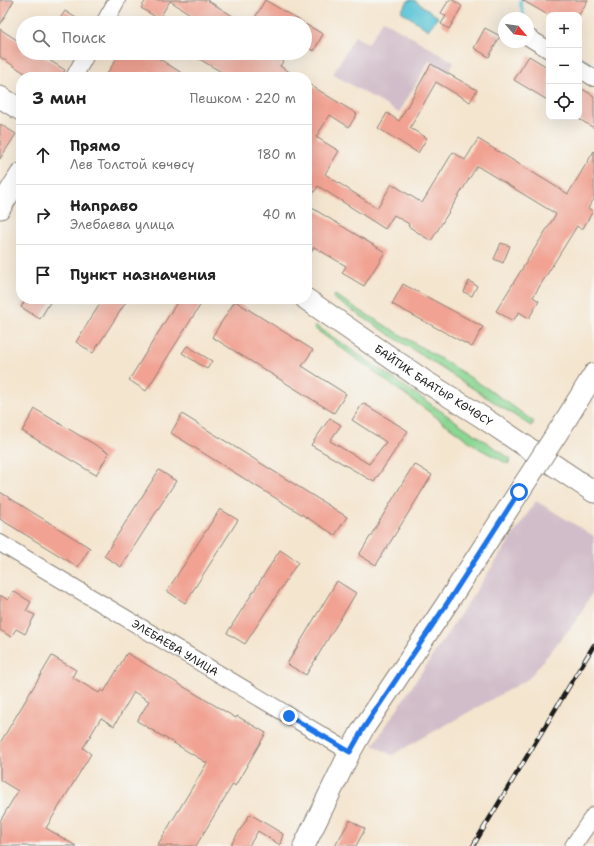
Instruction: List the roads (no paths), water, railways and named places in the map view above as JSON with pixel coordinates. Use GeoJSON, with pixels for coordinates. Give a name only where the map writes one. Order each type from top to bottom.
{"type":"FeatureCollection","features":[{"type":"Feature","properties":{"kind":"main road"},"geometry":{"type":"LineString","coordinates":[[0,96],[16,107]]}},
{"type":"Feature","properties":{"kind":"main road"},"geometry":{"type":"LineString","coordinates":[[0,208],[16,182]]}},
{"type":"Feature","properties":{"kind":"main road","name":"БАЙТИК БААТЫР КӨЧӨСҮ"},"geometry":{"type":"LineString","coordinates":[[312,303],[423,380],[594,492]]}},
{"type":"Feature","properties":{"kind":"main road"},"geometry":{"type":"LineString","coordinates":[[304,846],[350,752],[363,729],[446,605],[594,374]]}},
{"type":"Feature","properties":{"kind":"main road","name":"БАЙТИК БААТЫР КӨЧӨСҮ"},"geometry":{"type":"LineString","coordinates":[[562,470],[594,487]]}},
{"type":"Feature","properties":{"kind":"street"},"geometry":{"type":"LineString","coordinates":[[108,16],[116,0]]}},
{"type":"Feature","properties":{"kind":"street"},"geometry":{"type":"LineString","coordinates":[[534,41],[546,48]]}},
{"type":"Feature","properties":{"kind":"street"},"geometry":{"type":"LineString","coordinates":[[77,72],[83,60]]}},
{"type":"Feature","properties":{"kind":"street"},"geometry":{"type":"LineString","coordinates":[[582,71],[594,78]]}},
{"type":"Feature","properties":{"kind":"street","name":"ЭЛЕБАЕВА УЛИЦА"},"geometry":{"type":"LineString","coordinates":[[0,543],[350,752]]}},
{"type":"Feature","properties":{"kind":"street"},"geometry":{"type":"LineString","coordinates":[[573,846],[594,815]]}},
{"type":"Feature","properties":{"kind":"water"},"geometry":{"type":"Polygon","coordinates":[[[409,0],[414,0],[438,17],[428,30],[401,11],[409,0]]]}},
{"type":"Feature","properties":{"kind":"waterway"},"geometry":{"type":"LineString","coordinates":[[520,1],[523,12]]}},
{"type":"Feature","properties":{"kind":"waterway"},"geometry":{"type":"LineString","coordinates":[[582,60],[594,67]]}},
{"type":"Feature","properties":{"kind":"railway"},"geometry":{"type":"LineString","coordinates":[[473,846],[594,645]]}}]}
